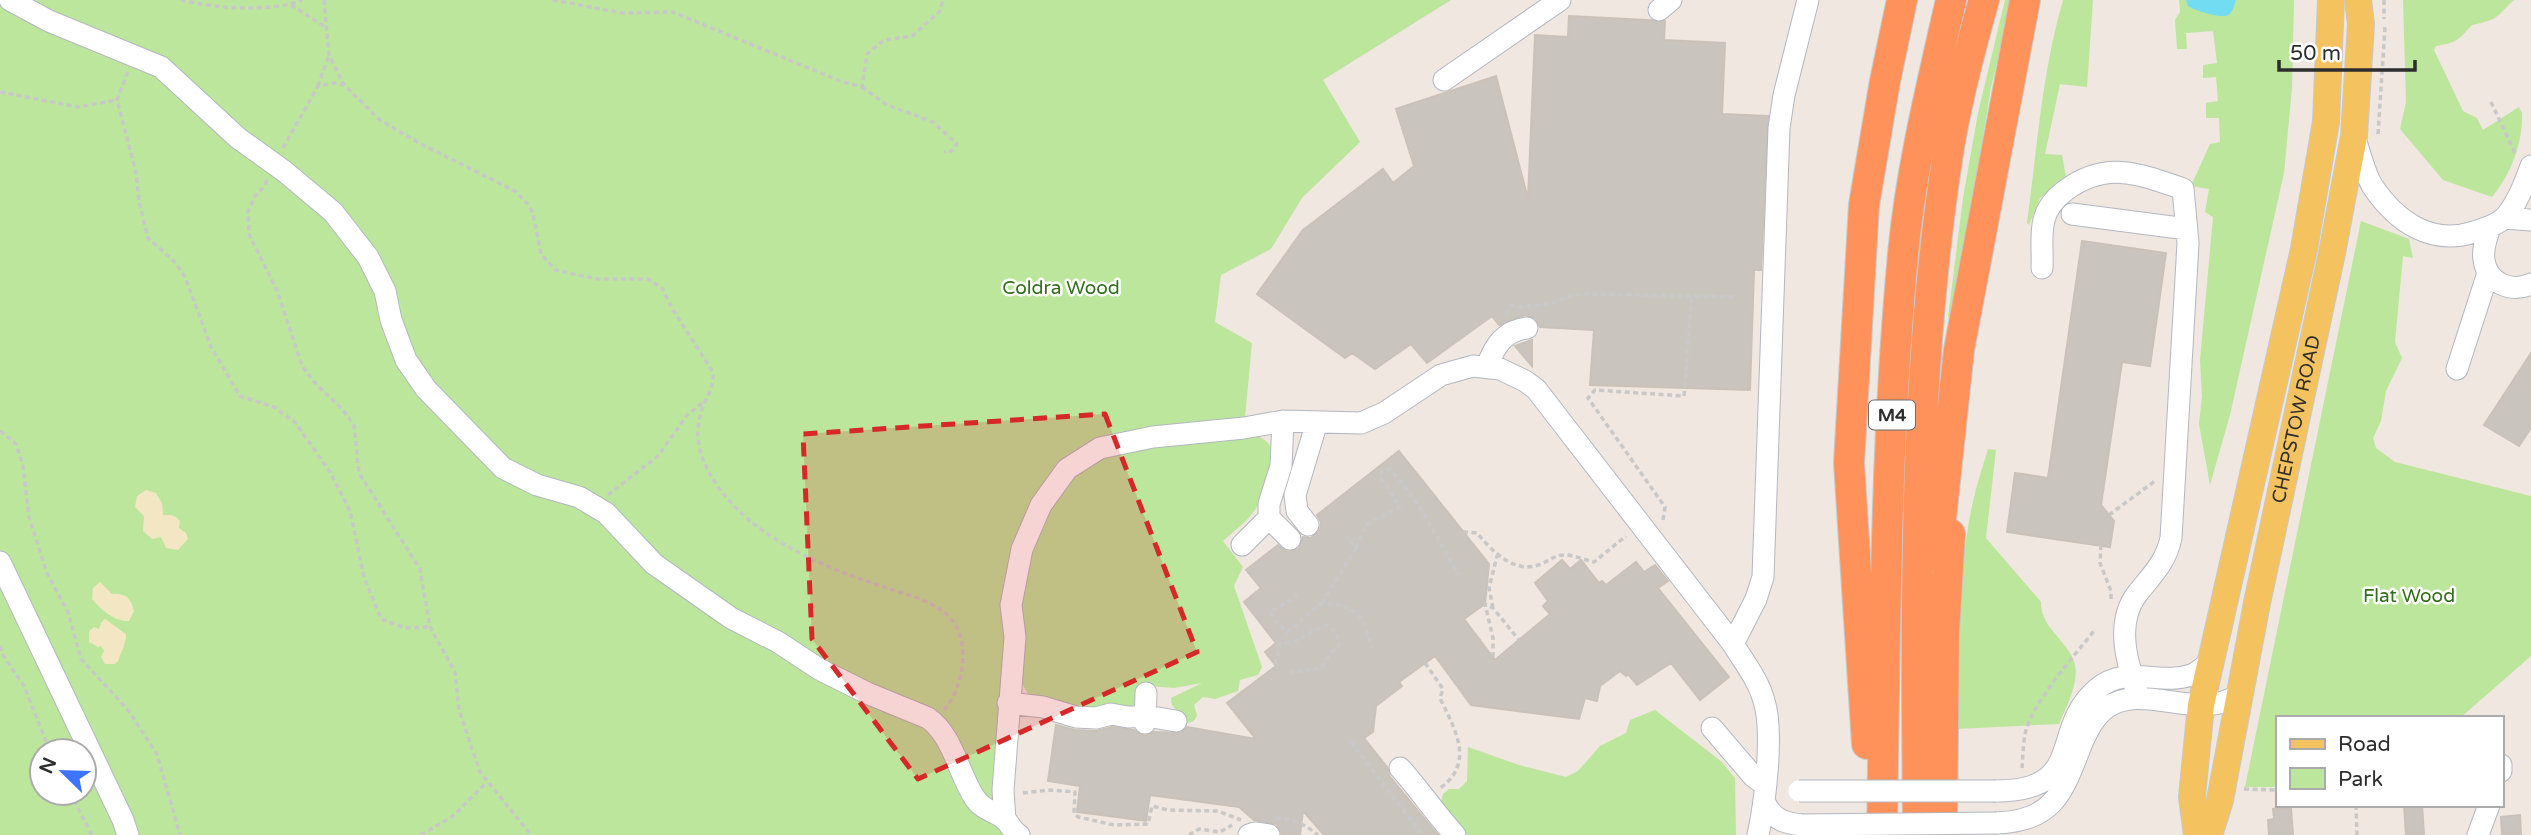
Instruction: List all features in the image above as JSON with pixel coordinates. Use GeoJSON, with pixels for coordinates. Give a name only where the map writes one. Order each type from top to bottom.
{"type":"FeatureCollection","features":[{"type":"Feature","properties":{"kind":"highway","name":"M4"},"geometry":{"type":"LineString","coordinates":[[1876,835],[1864,712],[1849,463],[1864,205],[1902,0]]}},
{"type":"Feature","properties":{"kind":"highway","name":"M4"},"geometry":{"type":"LineString","coordinates":[[1882,835],[1888,464],[1903,252],[1923,120],[1951,0]]}},
{"type":"Feature","properties":{"kind":"highway","name":"M4"},"geometry":{"type":"LineString","coordinates":[[1918,835],[1917,583],[1924,379],[1947,158],[1966,66],[1984,0]]}},
{"type":"Feature","properties":{"kind":"highway","name":"M4"},"geometry":{"type":"LineString","coordinates":[[1918,760],[1942,489],[1958,349],[2025,0]]}},
{"type":"Feature","properties":{"kind":"highway","name":"M4"},"geometry":{"type":"LineString","coordinates":[[1942,835],[1944,634],[1948,554],[1976,320],[1985,207]]}},
{"type":"Feature","properties":{"kind":"main road","name":"CHEPSTOW ROAD"},"geometry":{"type":"LineString","coordinates":[[2197,835],[2192,797],[2201,705],[2304,249],[2326,122],[2331,0]]}},
{"type":"Feature","properties":{"kind":"main road","name":"CHEPSTOW ROAD"},"geometry":{"type":"LineString","coordinates":[[2209,835],[2220,800],[2257,603],[2354,136],[2361,24],[2358,0]]}},
{"type":"Feature","properties":{"kind":"street"},"geometry":{"type":"LineString","coordinates":[[10,0],[49,21],[161,67],[238,138],[333,212],[368,257],[385,291],[391,320],[406,360],[426,389],[503,468],[537,485],[579,496],[606,513],[653,564],[731,618],[778,642],[819,669],[934,722],[950,747],[975,799],[986,810],[1009,818],[1008,703],[1014,637],[1010,605],[1022,549],[1041,505],[1067,469],[1100,448],[1153,437],[1244,428],[1283,421],[1361,423],[1384,413],[1441,375],[1473,366],[1487,366],[1513,374],[1536,389],[1658,546],[1733,644],[1765,702],[1768,734],[1765,787],[1758,835]]}},
{"type":"Feature","properties":{"kind":"street"},"geometry":{"type":"LineString","coordinates":[[1444,80],[1560,0]]}},
{"type":"Feature","properties":{"kind":"street"},"geometry":{"type":"LineString","coordinates":[[1733,644],[1756,599],[1763,577],[1779,128],[1784,96],[1808,0]]}},
{"type":"Feature","properties":{"kind":"street"},"geometry":{"type":"LineString","coordinates":[[2354,136],[2371,184],[2406,223],[2433,235],[2446,236],[2463,235],[2518,217],[2531,220]]}},
{"type":"Feature","properties":{"kind":"street"},"geometry":{"type":"LineString","coordinates":[[2042,268],[2042,226],[2049,206],[2076,183],[2099,173],[2112,171],[2139,174],[2183,189],[2188,243],[2171,538],[2167,554],[2127,612],[2125,644],[2131,677],[2139,698]]}},
{"type":"Feature","properties":{"kind":"street"},"geometry":{"type":"LineString","coordinates":[[2529,172],[2485,242],[2484,260],[2488,273],[2502,285],[2513,288],[2531,284]]}},
{"type":"Feature","properties":{"kind":"street"},"geometry":{"type":"LineString","coordinates":[[2072,214],[2187,229]]}},
{"type":"Feature","properties":{"kind":"street"},"geometry":{"type":"LineString","coordinates":[[2457,369],[2488,273]]}},
{"type":"Feature","properties":{"kind":"street"},"geometry":{"type":"LineString","coordinates":[[1487,366],[1494,347],[1503,337],[1527,328]]}},
{"type":"Feature","properties":{"kind":"street"},"geometry":{"type":"LineString","coordinates":[[1283,421],[1281,466],[1269,504],[1269,518],[1290,539]]}},
{"type":"Feature","properties":{"kind":"street"},"geometry":{"type":"LineString","coordinates":[[1308,525],[1297,511],[1295,495],[1317,422]]}},
{"type":"Feature","properties":{"kind":"street"},"geometry":{"type":"LineString","coordinates":[[1242,545],[1269,518]]}},
{"type":"Feature","properties":{"kind":"street"},"geometry":{"type":"LineString","coordinates":[[0,562],[128,835]]}},
{"type":"Feature","properties":{"kind":"street"},"geometry":{"type":"LineString","coordinates":[[1765,787],[1782,793],[2010,790],[2048,778],[2056,769],[2078,713],[2092,693],[2111,680],[2131,677],[2189,677],[2209,663]]}},
{"type":"Feature","properties":{"kind":"street"},"geometry":{"type":"LineString","coordinates":[[1146,693],[1146,719]]}},
{"type":"Feature","properties":{"kind":"street"},"geometry":{"type":"LineString","coordinates":[[1765,787],[1773,816],[1802,825],[2012,827],[2035,816],[2053,802],[2067,782],[2088,730],[2103,710],[2120,701],[2139,698],[2201,705],[2220,704],[2239,694]]}},
{"type":"Feature","properties":{"kind":"street"},"geometry":{"type":"LineString","coordinates":[[1008,703],[1043,707],[1076,717],[1096,718],[1111,714],[1177,721]]}},
{"type":"Feature","properties":{"kind":"street"},"geometry":{"type":"LineString","coordinates":[[1400,768],[1455,835]]}},
{"type":"Feature","properties":{"kind":"street"},"geometry":{"type":"LineString","coordinates":[[2010,790],[2012,827]]}},
{"type":"Feature","properties":{"kind":"street"},"geometry":{"type":"LineString","coordinates":[[2478,835],[2488,807]]}},
{"type":"Feature","properties":{"kind":"street"},"geometry":{"type":"LineString","coordinates":[[1245,827],[1269,835]]}},
{"type":"Feature","properties":{"kind":"path"},"geometry":{"type":"LineString","coordinates":[[181,0],[212,6],[291,5],[302,0]]}},
{"type":"Feature","properties":{"kind":"path"},"geometry":{"type":"LineString","coordinates":[[324,0],[329,55],[318,86],[273,164],[264,187],[255,196],[248,212],[249,234],[278,293],[302,366],[354,425],[359,473],[420,569],[430,627],[455,672],[459,710],[480,772],[531,835]]}},
{"type":"Feature","properties":{"kind":"path"},"geometry":{"type":"LineString","coordinates":[[553,0],[622,13],[673,12],[840,81],[862,87],[887,104],[933,122],[957,144],[952,151],[944,152]]}},
{"type":"Feature","properties":{"kind":"path"},"geometry":{"type":"LineString","coordinates":[[862,87],[867,54],[884,40],[912,36],[940,11],[943,0]]}},
{"type":"Feature","properties":{"kind":"path"},"geometry":{"type":"LineString","coordinates":[[291,5],[328,29]]}},
{"type":"Feature","properties":{"kind":"path"},"geometry":{"type":"LineString","coordinates":[[329,55],[344,85],[380,120],[419,144],[515,191],[528,204],[533,214],[541,254],[555,271],[597,279],[648,279],[662,288],[713,372],[714,383],[699,419],[697,439],[705,464],[721,491],[757,527],[817,562],[925,600],[947,614],[958,628],[962,642],[962,670],[951,702],[934,722]]}},
{"type":"Feature","properties":{"kind":"path"},"geometry":{"type":"LineString","coordinates":[[136,57],[117,100],[136,172],[139,202],[148,238],[175,262],[185,277],[211,346],[240,396],[274,407],[295,422],[330,472],[350,511],[363,577],[381,619],[405,628],[430,627]]}},
{"type":"Feature","properties":{"kind":"path"},"geometry":{"type":"LineString","coordinates":[[318,86],[334,83],[344,85]]}},
{"type":"Feature","properties":{"kind":"path"},"geometry":{"type":"LineString","coordinates":[[0,92],[78,107],[117,100]]}},
{"type":"Feature","properties":{"kind":"path"},"geometry":{"type":"LineString","coordinates":[[2491,102],[2529,172]]}},
{"type":"Feature","properties":{"kind":"path"},"geometry":{"type":"LineString","coordinates":[[1658,546],[1665,506],[1588,398],[1595,390],[1684,396],[1692,295]]}},
{"type":"Feature","properties":{"kind":"path"},"geometry":{"type":"LineString","coordinates":[[606,513],[606,497],[658,456],[688,414],[706,400]]}},
{"type":"Feature","properties":{"kind":"path"},"geometry":{"type":"LineString","coordinates":[[0,431],[16,444],[23,466],[29,517],[47,573],[68,612],[81,659],[128,710],[157,754],[180,835]]}},
{"type":"Feature","properties":{"kind":"path"},"geometry":{"type":"LineString","coordinates":[[1294,594],[1296,597],[1270,612],[1287,632],[1322,603],[1356,548],[1366,525],[1400,507],[1380,476],[1382,471],[1389,469],[1422,511],[1459,575]]}},
{"type":"Feature","properties":{"kind":"path"},"geometry":{"type":"LineString","coordinates":[[2109,514],[2150,483],[2175,470]]}},
{"type":"Feature","properties":{"kind":"path"},"geometry":{"type":"LineString","coordinates":[[1463,532],[1477,533],[1497,555],[1510,564],[1528,568],[1553,557],[1566,555],[1594,562],[1641,524]]}},
{"type":"Feature","properties":{"kind":"path"},"geometry":{"type":"LineString","coordinates":[[1347,537],[1356,548]]}},
{"type":"Feature","properties":{"kind":"path"},"geometry":{"type":"LineString","coordinates":[[2101,545],[2100,563],[2111,591],[2111,609]]}},
{"type":"Feature","properties":{"kind":"path"},"geometry":{"type":"LineString","coordinates":[[1493,608],[1489,588],[1497,555]]}},
{"type":"Feature","properties":{"kind":"path"},"geometry":{"type":"LineString","coordinates":[[1322,603],[1351,607],[1366,626],[1372,648]]}},
{"type":"Feature","properties":{"kind":"path"},"geometry":{"type":"LineString","coordinates":[[1493,657],[1493,638],[1485,604],[1493,608],[1519,640]]}},
{"type":"Feature","properties":{"kind":"path"},"geometry":{"type":"LineString","coordinates":[[1275,664],[1280,644],[1295,641],[1326,625],[1332,629],[1338,636],[1339,645],[1321,668],[1289,673]]}},
{"type":"Feature","properties":{"kind":"path"},"geometry":{"type":"LineString","coordinates":[[2010,790],[2022,772],[2025,732],[2029,722],[2065,667],[2094,631]]}},
{"type":"Feature","properties":{"kind":"path"},"geometry":{"type":"LineString","coordinates":[[0,646],[24,686],[44,737]]}},
{"type":"Feature","properties":{"kind":"path"},"geometry":{"type":"LineString","coordinates":[[1425,663],[1443,689],[1440,698],[1454,724],[1460,747],[1457,771],[1451,780],[1426,802]]}},
{"type":"Feature","properties":{"kind":"path"},"geometry":{"type":"LineString","coordinates":[[1351,741],[1423,835]]}},
{"type":"Feature","properties":{"kind":"path"},"geometry":{"type":"LineString","coordinates":[[421,835],[453,817],[488,781]]}},
{"type":"Feature","properties":{"kind":"path"},"geometry":{"type":"LineString","coordinates":[[2241,789],[2276,790]]}},
{"type":"Feature","properties":{"kind":"path"},"geometry":{"type":"LineString","coordinates":[[1009,818],[1031,792],[1075,792],[1074,813],[1114,825],[1148,824],[1152,806],[1168,810],[1218,811],[1245,827]]}},
{"type":"Feature","properties":{"kind":"path"},"geometry":{"type":"LineString","coordinates":[[77,807],[92,835]]}},
{"type":"Feature","properties":{"kind":"path"},"geometry":{"type":"LineString","coordinates":[[2356,807],[2357,835]]}},
{"type":"Feature","properties":{"kind":"path"},"geometry":{"type":"LineString","coordinates":[[1282,817],[1303,825],[1318,835]]}},
{"type":"Feature","properties":{"kind":"highlighted area"},"geometry":{"type":"Polygon","coordinates":[[[1105,414],[1197,652],[918,779],[812,639],[803,434],[1105,414]]]}},
{"type":"Feature","properties":{"kind":"green space","name":"Coldra Wood"},"geometry":{"type":"Polygon","coordinates":[[[0,0],[1451,0],[1323,80],[1360,142],[1302,198],[1271,249],[1221,275],[1215,322],[1252,343],[1244,428],[1268,443],[1272,457],[1269,477],[1259,504],[1223,541],[1243,567],[1234,586],[1262,667],[1258,675],[1240,680],[1238,691],[1215,699],[1203,697],[1194,705],[1197,715],[1194,721],[1188,723],[1172,705],[1171,698],[1202,683],[1174,688],[1149,686],[1135,707],[1104,713],[1029,696],[1022,683],[1015,641],[993,801],[1004,835],[0,835],[0,0]]]}},
{"type":"Feature","properties":{"kind":"green space"},"geometry":{"type":"Polygon","coordinates":[[[2005,0],[2012,0],[1991,87],[1954,319],[1948,317],[1963,198],[1978,113],[2005,0]]]}},
{"type":"Feature","properties":{"kind":"green space"},"geometry":{"type":"Polygon","coordinates":[[[2063,0],[2093,0],[2087,87],[2060,84],[2045,154],[2062,155],[2066,177],[2040,198],[2029,225],[2027,223],[2045,83],[2063,0]]]}},
{"type":"Feature","properties":{"kind":"green space"},"geometry":{"type":"Polygon","coordinates":[[[2179,0],[2294,0],[2292,88],[2284,173],[2230,415],[2210,485],[2199,424],[2202,396],[2200,360],[2213,217],[2205,212],[2209,189],[2191,186],[2210,144],[2220,142],[2219,118],[2206,118],[2206,103],[2218,101],[2216,77],[2203,78],[2203,65],[2217,63],[2213,31],[2186,33],[2187,49],[2177,49],[2175,20],[2180,12],[2179,0]]]}},
{"type":"Feature","properties":{"kind":"green space"},"geometry":{"type":"Polygon","coordinates":[[[2403,0],[2514,0],[2496,17],[2472,25],[2457,40],[2436,46],[2434,50],[2463,111],[2477,118],[2483,130],[2519,107],[2522,113],[2514,158],[2492,197],[2443,180],[2400,129],[2406,102],[2403,0]]]}},
{"type":"Feature","properties":{"kind":"green space","name":"Flat Wood"},"geometry":{"type":"Polygon","coordinates":[[[2361,221],[2409,239],[2413,258],[2403,256],[2395,342],[2402,358],[2386,391],[2381,421],[2373,438],[2376,448],[2395,462],[2531,496],[2531,656],[2462,716],[2276,716],[2276,787],[2245,787],[2361,221]]]}},
{"type":"Feature","properties":{"kind":"green space"},"geometry":{"type":"Polygon","coordinates":[[[1988,449],[1996,450],[1986,538],[2041,602],[2045,620],[2067,649],[2075,665],[2074,688],[2059,724],[1955,729],[1958,620],[1966,538],[1988,449]]]}},
{"type":"Feature","properties":{"kind":"green space"},"geometry":{"type":"Polygon","coordinates":[[[1655,710],[1722,762],[1735,778],[1736,835],[1463,835],[1440,807],[1443,794],[1449,789],[1459,789],[1467,781],[1468,747],[1519,765],[1566,777],[1578,771],[1600,746],[1626,733],[1630,720],[1655,710]]]}},
{"type":"Feature","properties":{"kind":"sand"},"geometry":{"type":"Polygon","coordinates":[[[146,490],[156,493],[162,503],[163,515],[174,516],[180,521],[179,528],[186,533],[188,539],[178,550],[166,548],[161,537],[152,539],[143,531],[144,516],[135,507],[137,496],[146,490]]]}},
{"type":"Feature","properties":{"kind":"sand"},"geometry":{"type":"Polygon","coordinates":[[[100,582],[112,594],[120,594],[129,599],[134,611],[129,621],[113,617],[92,599],[93,588],[100,582]]]}},
{"type":"Feature","properties":{"kind":"sand"},"geometry":{"type":"Polygon","coordinates":[[[105,619],[126,634],[115,664],[105,664],[101,657],[104,651],[101,646],[89,642],[89,631],[94,627],[99,629],[105,619]]]}},
{"type":"Feature","properties":{"kind":"water"},"geometry":{"type":"Polygon","coordinates":[[[2186,0],[2236,0],[2231,13],[2224,16],[2196,10],[2188,6],[2186,0]]]}},
{"type":"Feature","properties":{"kind":"building"},"geometry":{"type":"Polygon","coordinates":[[[1569,16],[1665,21],[1664,40],[1725,43],[1722,114],[1768,116],[1761,270],[1754,270],[1750,390],[1590,385],[1594,330],[1540,327],[1536,319],[1525,315],[1499,325],[1492,316],[1427,363],[1411,344],[1375,369],[1352,353],[1345,358],[1257,294],[1303,230],[1383,169],[1393,183],[1414,166],[1396,109],[1496,76],[1528,199],[1535,35],[1568,37],[1569,16]]]}},
{"type":"Feature","properties":{"kind":"building"},"geometry":{"type":"Polygon","coordinates":[[[2082,241],[2166,253],[2150,366],[2122,362],[2101,505],[2114,521],[2110,547],[2007,532],[2015,473],[2048,478],[2082,241]]]}},
{"type":"Feature","properties":{"kind":"building"},"geometry":{"type":"Polygon","coordinates":[[[1532,340],[1532,366],[1515,346],[1532,340]]]}},
{"type":"Feature","properties":{"kind":"building"},"geometry":{"type":"Polygon","coordinates":[[[2531,353],[2531,428],[2519,446],[2484,425],[2531,353]]]}},
{"type":"Feature","properties":{"kind":"building"},"geometry":{"type":"Polygon","coordinates":[[[1399,451],[1489,564],[1485,604],[1464,619],[1495,660],[1550,614],[1543,606],[1548,601],[1535,583],[1562,560],[1570,569],[1581,560],[1599,583],[1602,581],[1606,585],[1636,562],[1644,572],[1655,565],[1668,581],[1658,588],[1729,677],[1700,700],[1671,663],[1637,685],[1628,674],[1626,676],[1620,671],[1600,686],[1597,701],[1585,698],[1579,719],[1471,705],[1435,656],[1399,682],[1402,686],[1376,706],[1373,732],[1364,738],[1387,767],[1390,777],[1438,835],[1324,835],[1303,811],[1300,835],[1282,835],[1277,824],[1254,820],[1239,807],[1150,795],[1146,821],[1077,812],[1080,786],[1048,781],[1056,725],[1075,730],[1096,731],[1112,727],[1134,730],[1145,736],[1154,732],[1180,733],[1187,727],[1256,739],[1227,703],[1276,666],[1265,652],[1276,643],[1244,602],[1261,588],[1246,570],[1278,545],[1287,552],[1299,549],[1303,537],[1311,538],[1320,530],[1321,522],[1317,515],[1399,451]]]}},
{"type":"Feature","properties":{"kind":"building"},"geometry":{"type":"Polygon","coordinates":[[[2404,807],[2422,807],[2424,835],[2406,835],[2404,807]]]}},
{"type":"Feature","properties":{"kind":"building"},"geometry":{"type":"Polygon","coordinates":[[[2291,808],[2293,835],[2269,835],[2268,820],[2274,819],[2273,809],[2291,808]]]}},
{"type":"Feature","properties":{"kind":"building"},"geometry":{"type":"Polygon","coordinates":[[[2520,815],[2521,835],[2502,835],[2501,817],[2520,815]]]}}]}
